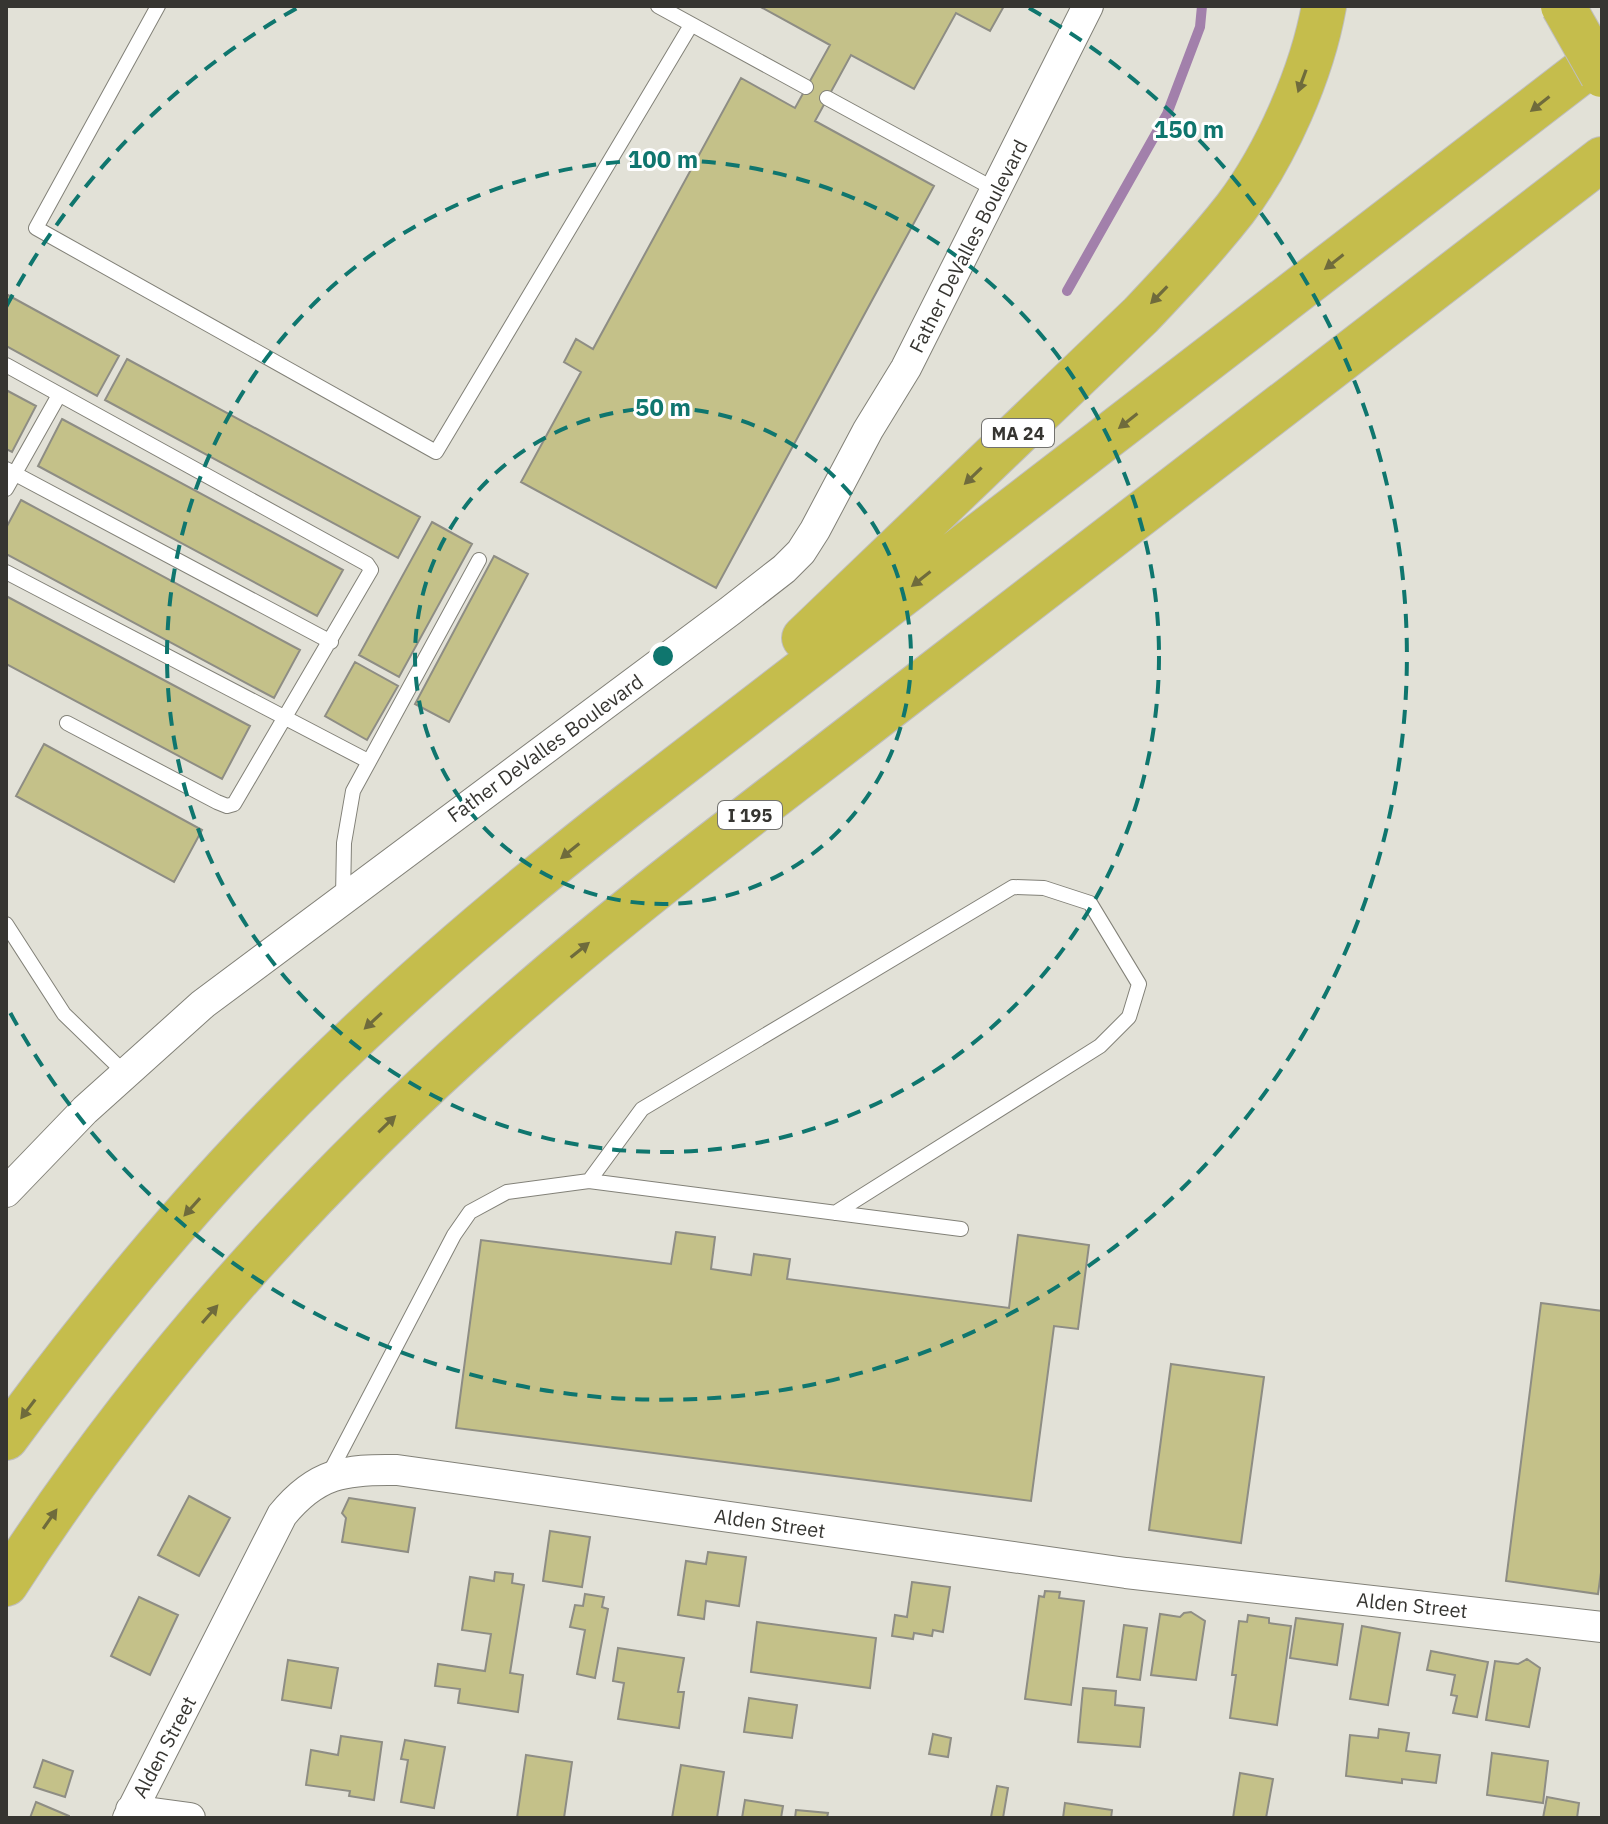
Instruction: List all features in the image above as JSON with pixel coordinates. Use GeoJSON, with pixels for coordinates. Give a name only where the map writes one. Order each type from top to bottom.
{"type":"FeatureCollection","features":[{"type":"Feature","properties":{"kind":"highway","name":"MA 24"},"geometry":{"type":"LineString","coordinates":[[631,803],[946,503],[1191,262],[1237,207],[1289,115],[1313,51],[1324,6]]}},
{"type":"Feature","properties":{"kind":"highway"},"geometry":{"type":"LineString","coordinates":[[1563,6],[1602,75]]}},
{"type":"Feature","properties":{"kind":"highway"},"geometry":{"type":"LineString","coordinates":[[6,1438],[111,1303],[262,1130],[350,1042],[452,949],[535,878],[631,803],[1602,56]]}},
{"type":"Feature","properties":{"kind":"highway","name":"I 195"},"geometry":{"type":"LineString","coordinates":[[6,1584],[84,1472],[214,1310],[332,1179],[484,1033],[622,916],[765,804],[1602,159]]}},
{"type":"Feature","properties":{"kind":"street","name":"Father DeValles Boulevard"},"geometry":{"type":"LineString","coordinates":[[6,1192],[60,1135],[203,1004],[724,616],[801,552],[906,368],[1088,6]]}},
{"type":"Feature","properties":{"kind":"street","name":"Alden Street"},"geometry":{"type":"LineString","coordinates":[[130,1814],[282,1515],[304,1491],[328,1477],[353,1471],[397,1470],[1126,1573],[1602,1627]]}},
{"type":"Feature","properties":{"kind":"street"},"geometry":{"type":"LineString","coordinates":[[130,1814],[190,1818]]}},
{"type":"Feature","properties":{"kind":"lane"},"geometry":{"type":"LineString","coordinates":[[158,6],[36,228],[436,452],[691,25]]}},
{"type":"Feature","properties":{"kind":"lane"},"geometry":{"type":"LineString","coordinates":[[658,6],[806,87]]}},
{"type":"Feature","properties":{"kind":"lane"},"geometry":{"type":"LineString","coordinates":[[827,98],[996,190]]}},
{"type":"Feature","properties":{"kind":"lane"},"geometry":{"type":"LineString","coordinates":[[6,365],[369,566],[370,576],[331,642],[236,801],[227,806],[67,723]]}},
{"type":"Feature","properties":{"kind":"lane"},"geometry":{"type":"LineString","coordinates":[[6,489],[10,472],[59,395]]}},
{"type":"Feature","properties":{"kind":"lane"},"geometry":{"type":"LineString","coordinates":[[10,472],[331,642]]}},
{"type":"Feature","properties":{"kind":"lane"},"geometry":{"type":"LineString","coordinates":[[343,898],[344,843],[353,791],[479,560]]}},
{"type":"Feature","properties":{"kind":"lane"},"geometry":{"type":"LineString","coordinates":[[6,572],[368,761]]}},
{"type":"Feature","properties":{"kind":"lane"},"geometry":{"type":"LineString","coordinates":[[589,1181],[642,1109],[1013,887],[1044,888],[1090,903],[1139,984],[1129,1017],[1100,1046],[835,1213]]}},
{"type":"Feature","properties":{"kind":"lane"},"geometry":{"type":"LineString","coordinates":[[6,924],[64,1014],[125,1073]]}},
{"type":"Feature","properties":{"kind":"lane"},"geometry":{"type":"LineString","coordinates":[[328,1477],[454,1235],[470,1212],[507,1192],[589,1181],[961,1229]]}},
{"type":"Feature","properties":{"kind":"building"},"geometry":{"type":"Polygon","coordinates":[[[759,6],[1004,6],[990,31],[956,13],[914,89],[851,55],[815,121],[934,186],[716,588],[521,482],[581,372],[564,362],[576,339],[593,349],[741,78],[795,108],[830,45],[759,6]]]}},
{"type":"Feature","properties":{"kind":"building"},"geometry":{"type":"Polygon","coordinates":[[[6,294],[119,356],[97,396],[6,346],[6,294]]]}},
{"type":"Feature","properties":{"kind":"building"},"geometry":{"type":"Polygon","coordinates":[[[127,359],[420,517],[398,558],[105,400],[127,359]]]}},
{"type":"Feature","properties":{"kind":"building"},"geometry":{"type":"Polygon","coordinates":[[[6,390],[36,406],[12,452],[6,449],[6,390]]]}},
{"type":"Feature","properties":{"kind":"building"},"geometry":{"type":"Polygon","coordinates":[[[62,419],[343,570],[317,616],[38,466],[62,419]]]}},
{"type":"Feature","properties":{"kind":"building"},"geometry":{"type":"Polygon","coordinates":[[[21,500],[300,650],[274,698],[6,554],[6,528],[21,500]]]}},
{"type":"Feature","properties":{"kind":"building"},"geometry":{"type":"Polygon","coordinates":[[[432,522],[472,544],[399,677],[359,655],[432,522]]]}},
{"type":"Feature","properties":{"kind":"building"},"geometry":{"type":"Polygon","coordinates":[[[494,556],[528,574],[449,722],[415,704],[494,556]]]}},
{"type":"Feature","properties":{"kind":"building"},"geometry":{"type":"Polygon","coordinates":[[[6,596],[250,726],[222,779],[6,664],[6,596]]]}},
{"type":"Feature","properties":{"kind":"building"},"geometry":{"type":"Polygon","coordinates":[[[355,662],[398,686],[367,740],[325,716],[355,662]]]}},
{"type":"Feature","properties":{"kind":"building"},"geometry":{"type":"Polygon","coordinates":[[[44,744],[202,830],[174,882],[16,796],[44,744]]]}},
{"type":"Feature","properties":{"kind":"building"},"geometry":{"type":"Polygon","coordinates":[[[676,1232],[715,1237],[711,1269],[751,1275],[754,1254],[790,1259],[787,1279],[1009,1308],[1018,1235],[1089,1245],[1078,1329],[1054,1326],[1031,1501],[456,1428],[481,1240],[671,1264],[676,1232]]]}},
{"type":"Feature","properties":{"kind":"building"},"geometry":{"type":"Polygon","coordinates":[[[1541,1303],[1602,1311],[1602,1565],[1598,1594],[1506,1581],[1541,1303]]]}},
{"type":"Feature","properties":{"kind":"building"},"geometry":{"type":"Polygon","coordinates":[[[1171,1364],[1264,1377],[1241,1543],[1149,1530],[1171,1364]]]}},
{"type":"Feature","properties":{"kind":"building"},"geometry":{"type":"Polygon","coordinates":[[[189,1496],[230,1518],[199,1576],[158,1555],[189,1496]]]}},
{"type":"Feature","properties":{"kind":"building"},"geometry":{"type":"Polygon","coordinates":[[[349,1498],[415,1508],[408,1552],[342,1542],[346,1518],[342,1513],[349,1498]]]}},
{"type":"Feature","properties":{"kind":"building"},"geometry":{"type":"Polygon","coordinates":[[[550,1531],[590,1537],[582,1587],[543,1581],[550,1531]]]}},
{"type":"Feature","properties":{"kind":"building"},"geometry":{"type":"Polygon","coordinates":[[[708,1552],[746,1557],[739,1606],[706,1601],[704,1619],[678,1615],[686,1561],[706,1564],[708,1552]]]}},
{"type":"Feature","properties":{"kind":"building"},"geometry":{"type":"Polygon","coordinates":[[[495,1572],[513,1574],[512,1583],[524,1585],[510,1673],[523,1675],[518,1712],[458,1703],[460,1689],[435,1686],[438,1664],[485,1671],[491,1634],[462,1630],[470,1577],[494,1581],[495,1572]]]}},
{"type":"Feature","properties":{"kind":"building"},"geometry":{"type":"Polygon","coordinates":[[[912,1582],[950,1587],[943,1632],[933,1630],[932,1636],[914,1633],[913,1639],[892,1636],[895,1615],[907,1617],[912,1582]]]}},
{"type":"Feature","properties":{"kind":"building"},"geometry":{"type":"Polygon","coordinates":[[[1045,1591],[1060,1592],[1059,1598],[1084,1601],[1071,1705],[1025,1699],[1039,1596],[1044,1597],[1045,1591]]]}},
{"type":"Feature","properties":{"kind":"building"},"geometry":{"type":"Polygon","coordinates":[[[585,1594],[604,1597],[602,1607],[608,1609],[595,1678],[577,1674],[585,1630],[570,1627],[575,1605],[583,1606],[585,1594]]]}},
{"type":"Feature","properties":{"kind":"building"},"geometry":{"type":"Polygon","coordinates":[[[139,1597],[178,1615],[150,1675],[111,1656],[139,1597]]]}},
{"type":"Feature","properties":{"kind":"building"},"geometry":{"type":"Polygon","coordinates":[[[1191,1612],[1205,1621],[1196,1680],[1151,1675],[1160,1614],[1180,1617],[1191,1612]]]}},
{"type":"Feature","properties":{"kind":"building"},"geometry":{"type":"Polygon","coordinates":[[[1248,1615],[1269,1618],[1269,1623],[1291,1626],[1277,1725],[1230,1718],[1239,1621],[1247,1622],[1248,1615]]]}},
{"type":"Feature","properties":{"kind":"building"},"geometry":{"type":"Polygon","coordinates":[[[1296,1618],[1343,1624],[1337,1665],[1290,1658],[1296,1618]]]}},
{"type":"Feature","properties":{"kind":"building"},"geometry":{"type":"Polygon","coordinates":[[[757,1622],[876,1638],[870,1688],[751,1672],[757,1622]]]}},
{"type":"Feature","properties":{"kind":"building"},"geometry":{"type":"Polygon","coordinates":[[[1124,1625],[1147,1628],[1140,1680],[1117,1677],[1124,1625]]]}},
{"type":"Feature","properties":{"kind":"building"},"geometry":{"type":"Polygon","coordinates":[[[1362,1626],[1400,1633],[1388,1705],[1350,1699],[1362,1626]]]}},
{"type":"Feature","properties":{"kind":"building"},"geometry":{"type":"Polygon","coordinates":[[[618,1648],[684,1658],[678,1692],[684,1692],[679,1728],[618,1719],[624,1683],[613,1681],[618,1648]]]}},
{"type":"Feature","properties":{"kind":"building"},"geometry":{"type":"Polygon","coordinates":[[[1431,1651],[1488,1662],[1477,1717],[1453,1713],[1457,1696],[1451,1695],[1455,1675],[1427,1670],[1431,1651]]]}},
{"type":"Feature","properties":{"kind":"building"},"geometry":{"type":"Polygon","coordinates":[[[1527,1659],[1540,1668],[1529,1727],[1486,1720],[1495,1661],[1518,1664],[1527,1659]]]}},
{"type":"Feature","properties":{"kind":"building"},"geometry":{"type":"Polygon","coordinates":[[[288,1660],[338,1668],[331,1708],[282,1700],[288,1660]]]}},
{"type":"Feature","properties":{"kind":"building"},"geometry":{"type":"Polygon","coordinates":[[[1083,1688],[1116,1691],[1115,1705],[1144,1708],[1140,1747],[1078,1742],[1083,1688]]]}},
{"type":"Feature","properties":{"kind":"building"},"geometry":{"type":"Polygon","coordinates":[[[749,1698],[797,1705],[792,1738],[744,1732],[749,1698]]]}},
{"type":"Feature","properties":{"kind":"building"},"geometry":{"type":"Polygon","coordinates":[[[1379,1729],[1409,1733],[1406,1751],[1440,1755],[1436,1783],[1402,1779],[1402,1783],[1346,1776],[1350,1735],[1378,1738],[1379,1729]]]}},
{"type":"Feature","properties":{"kind":"building"},"geometry":{"type":"Polygon","coordinates":[[[933,1734],[951,1738],[948,1757],[929,1754],[933,1734]]]}},
{"type":"Feature","properties":{"kind":"building"},"geometry":{"type":"Polygon","coordinates":[[[341,1736],[382,1742],[374,1800],[349,1796],[350,1791],[306,1785],[311,1750],[338,1755],[341,1736]]]}},
{"type":"Feature","properties":{"kind":"building"},"geometry":{"type":"Polygon","coordinates":[[[405,1740],[445,1747],[434,1808],[401,1802],[408,1760],[401,1759],[405,1740]]]}},
{"type":"Feature","properties":{"kind":"building"},"geometry":{"type":"Polygon","coordinates":[[[1492,1753],[1548,1761],[1543,1803],[1487,1795],[1492,1753]]]}},
{"type":"Feature","properties":{"kind":"building"},"geometry":{"type":"Polygon","coordinates":[[[526,1755],[572,1762],[564,1818],[517,1818],[526,1755]]]}},
{"type":"Feature","properties":{"kind":"building"},"geometry":{"type":"Polygon","coordinates":[[[43,1760],[73,1771],[65,1797],[34,1787],[43,1760]]]}},
{"type":"Feature","properties":{"kind":"building"},"geometry":{"type":"Polygon","coordinates":[[[681,1765],[724,1772],[717,1818],[672,1818],[681,1765]]]}},
{"type":"Feature","properties":{"kind":"building"},"geometry":{"type":"Polygon","coordinates":[[[1240,1773],[1273,1779],[1266,1818],[1233,1818],[1240,1773]]]}},
{"type":"Feature","properties":{"kind":"building"},"geometry":{"type":"Polygon","coordinates":[[[997,1786],[1008,1788],[1003,1818],[991,1817],[997,1786]]]}},
{"type":"Feature","properties":{"kind":"building"},"geometry":{"type":"Polygon","coordinates":[[[1547,1797],[1579,1803],[1577,1818],[1543,1818],[1547,1797]]]}},
{"type":"Feature","properties":{"kind":"building"},"geometry":{"type":"Polygon","coordinates":[[[745,1800],[783,1806],[781,1818],[742,1818],[745,1800]]]}},
{"type":"Feature","properties":{"kind":"building"},"geometry":{"type":"Polygon","coordinates":[[[36,1802],[69,1816],[69,1818],[30,1818],[36,1802]]]}},
{"type":"Feature","properties":{"kind":"building"},"geometry":{"type":"Polygon","coordinates":[[[1065,1803],[1112,1810],[1111,1818],[1063,1818],[1065,1803]]]}},
{"type":"Feature","properties":{"kind":"building"},"geometry":{"type":"Polygon","coordinates":[[[796,1810],[828,1813],[827,1818],[795,1818],[796,1810]]]}},
{"type":"Feature","properties":{"kind":"waterway"},"geometry":{"type":"LineString","coordinates":[[1067,291],[1167,114],[1200,27],[1202,6]]}}]}
